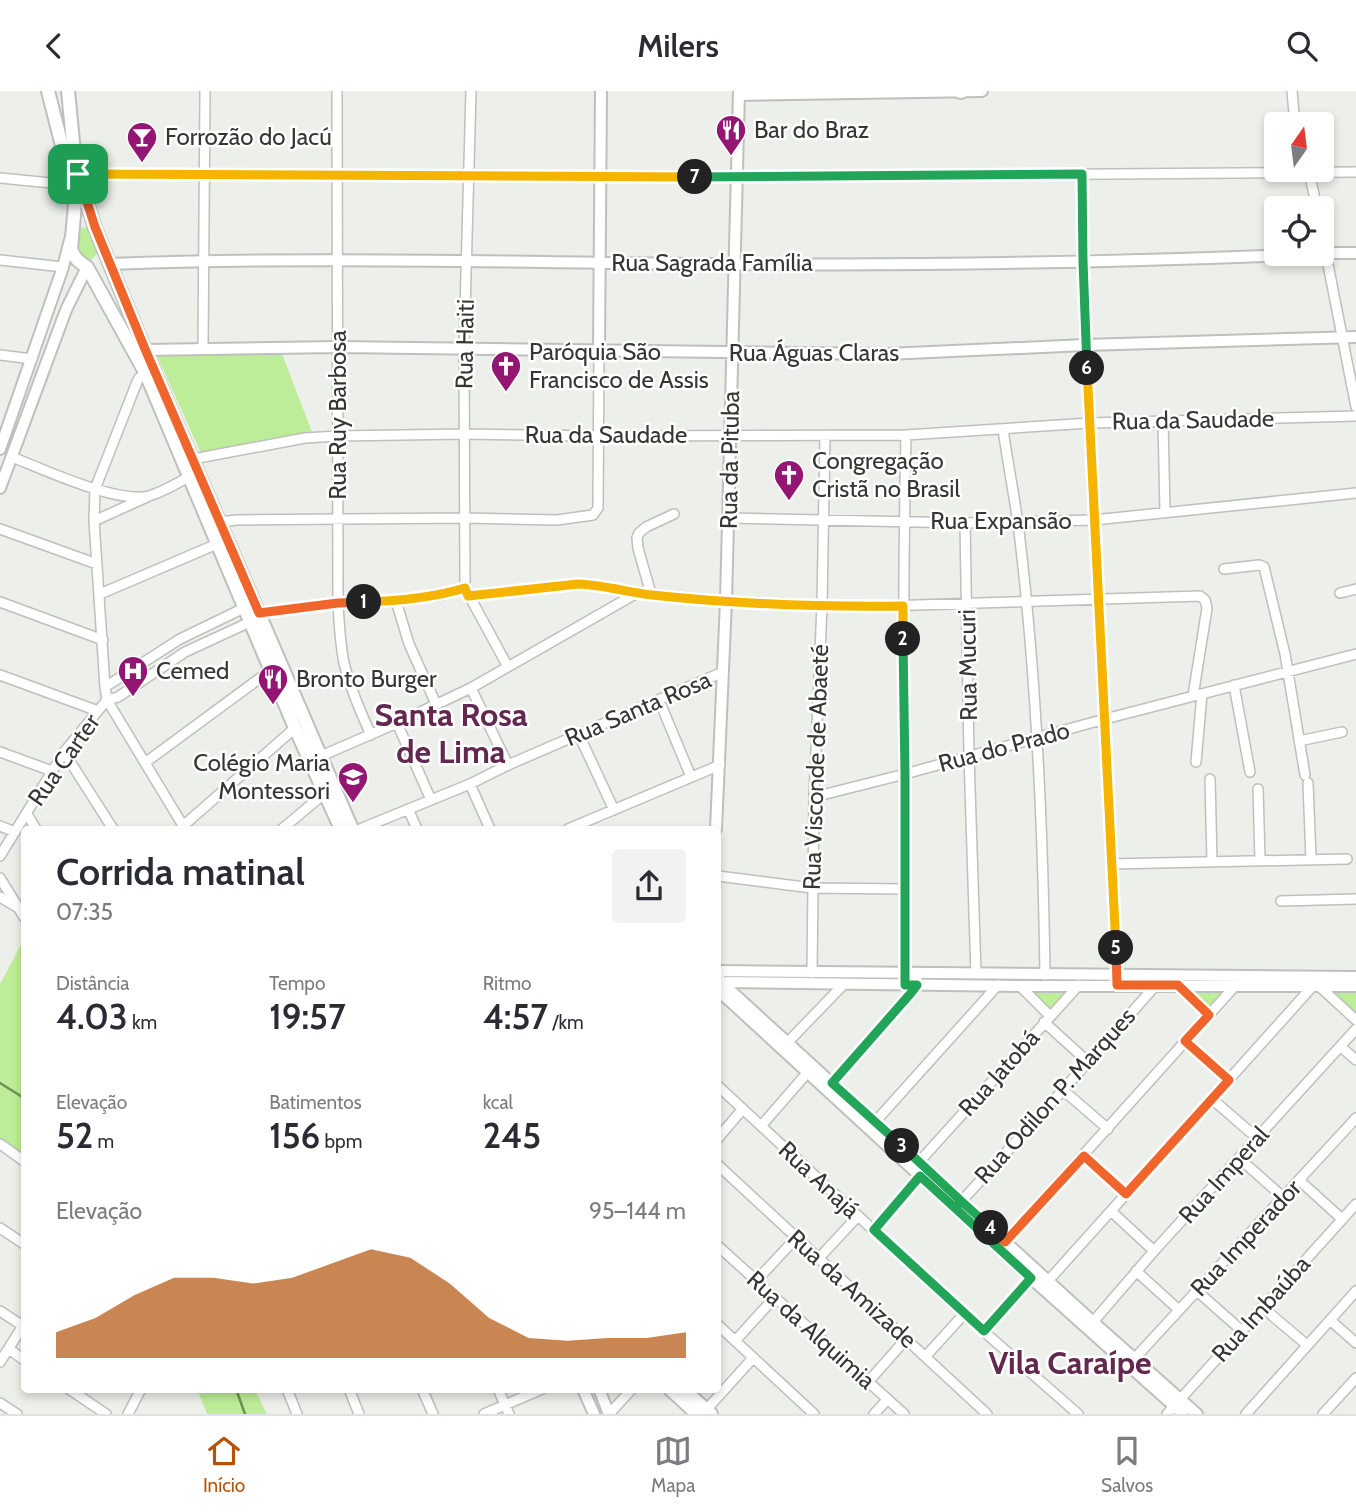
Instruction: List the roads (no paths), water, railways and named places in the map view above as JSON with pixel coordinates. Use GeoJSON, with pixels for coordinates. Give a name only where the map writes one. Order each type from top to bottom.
{"type":"FeatureCollection","features":[{"type":"Feature","properties":{"kind":"main road"},"geometry":{"type":"LineString","coordinates":[[48,91],[75,180],[219,522],[255,617],[271,670],[340,826]]}},
{"type":"Feature","properties":{"kind":"main road"},"geometry":{"type":"LineString","coordinates":[[68,91],[75,180],[71,249],[75,258],[87,267],[146,374],[244,608],[255,617],[321,756],[351,826]]}},
{"type":"Feature","properties":{"kind":"main road"},"geometry":{"type":"LineString","coordinates":[[71,234],[81,225],[95,227]]}},
{"type":"Feature","properties":{"kind":"main road"},"geometry":{"type":"LineString","coordinates":[[87,267],[104,250]]}},
{"type":"Feature","properties":{"kind":"main road"},"geometry":{"type":"LineString","coordinates":[[675,1393],[700,1411]]}},
{"type":"Feature","properties":{"kind":"main road"},"geometry":{"type":"LineString","coordinates":[[686,1393],[700,1411]]}},
{"type":"Feature","properties":{"kind":"street"},"geometry":{"type":"LineString","coordinates":[[203,349],[205,91]]}},
{"type":"Feature","properties":{"kind":"street","name":"Rua Ruy Barbosa"},"geometry":{"type":"LineString","coordinates":[[337,91],[338,603],[347,673],[370,735]]}},
{"type":"Feature","properties":{"kind":"street","name":"Rua Haiti"},"geometry":{"type":"LineString","coordinates":[[467,592],[464,348],[471,91]]}},
{"type":"Feature","properties":{"kind":"street"},"geometry":{"type":"LineString","coordinates":[[219,522],[464,518],[557,520],[595,514],[598,508],[601,91]]}},
{"type":"Feature","properties":{"kind":"street"},"geometry":{"type":"LineString","coordinates":[[739,93],[982,91]]}},
{"type":"Feature","properties":{"kind":"street"},"geometry":{"type":"LineString","coordinates":[[1292,91],[1294,112]]}},
{"type":"Feature","properties":{"kind":"street","name":"Rua da Pituba"},"geometry":{"type":"LineString","coordinates":[[716,826],[726,601],[739,93]]}},
{"type":"Feature","properties":{"kind":"street"},"geometry":{"type":"LineString","coordinates":[[0,178],[75,180],[205,174],[736,177],[1264,172]]}},
{"type":"Feature","properties":{"kind":"street"},"geometry":{"type":"LineString","coordinates":[[1334,172],[1356,172]]}},
{"type":"Feature","properties":{"kind":"street"},"geometry":{"type":"LineString","coordinates":[[1082,174],[1085,345],[1117,980]]}},
{"type":"Feature","properties":{"kind":"street"},"geometry":{"type":"LineString","coordinates":[[0,449],[2,435],[32,359],[63,267],[71,234]]}},
{"type":"Feature","properties":{"kind":"street"},"geometry":{"type":"LineString","coordinates":[[1334,253],[1356,253]]}},
{"type":"Feature","properties":{"kind":"street","name":"Rua Sagrada Família"},"geometry":{"type":"LineString","coordinates":[[110,264],[204,260],[337,260],[734,264],[1083,261],[1264,255]]}},
{"type":"Feature","properties":{"kind":"street"},"geometry":{"type":"LineString","coordinates":[[0,260],[63,267]]}},
{"type":"Feature","properties":{"kind":"street"},"geometry":{"type":"LineString","coordinates":[[1327,266],[1356,407]]}},
{"type":"Feature","properties":{"kind":"street"},"geometry":{"type":"LineString","coordinates":[[0,488],[66,310],[87,267]]}},
{"type":"Feature","properties":{"kind":"street","name":"Rua Águas Claras"},"geometry":{"type":"LineString","coordinates":[[145,349],[338,347],[887,354],[1356,337]]}},
{"type":"Feature","properties":{"kind":"street"},"geometry":{"type":"LineString","coordinates":[[0,355],[32,359]]}},
{"type":"Feature","properties":{"kind":"street"},"geometry":{"type":"LineString","coordinates":[[146,374],[137,382],[95,489],[94,521],[105,687],[107,700],[183,826]]}},
{"type":"Feature","properties":{"kind":"street","name":"Rua da Saudade"},"geometry":{"type":"LineString","coordinates":[[193,459],[306,438],[338,436],[906,435],[1090,423],[1356,416]]}},
{"type":"Feature","properties":{"kind":"street"},"geometry":{"type":"LineString","coordinates":[[1163,421],[1165,512]]}},
{"type":"Feature","properties":{"kind":"street"},"geometry":{"type":"LineString","coordinates":[[1003,429],[1027,602],[1043,865],[1045,975]]}},
{"type":"Feature","properties":{"kind":"street"},"geometry":{"type":"LineString","coordinates":[[832,1083],[911,993],[904,889],[903,606],[906,435]]}},
{"type":"Feature","properties":{"kind":"street","name":"Rua Visconde de Abaeté"},"geometry":{"type":"LineString","coordinates":[[812,972],[814,797],[822,605],[825,436]]}},
{"type":"Feature","properties":{"kind":"street"},"geometry":{"type":"LineString","coordinates":[[12,457],[95,489],[137,497],[149,496]]}},
{"type":"Feature","properties":{"kind":"street"},"geometry":{"type":"LineString","coordinates":[[94,521],[189,477]]}},
{"type":"Feature","properties":{"kind":"street"},"geometry":{"type":"LineString","coordinates":[[111,493],[118,503],[116,512]]}},
{"type":"Feature","properties":{"kind":"street","name":"Rua Expansão"},"geometry":{"type":"LineString","coordinates":[[728,517],[965,523],[1094,520],[1356,493]]}},
{"type":"Feature","properties":{"kind":"street"},"geometry":{"type":"LineString","coordinates":[[651,594],[637,538],[646,527],[674,515]]}},
{"type":"Feature","properties":{"kind":"street","name":"Rua Mucuri"},"geometry":{"type":"LineString","coordinates":[[965,523],[976,974]]}},
{"type":"Feature","properties":{"kind":"street"},"geometry":{"type":"LineString","coordinates":[[0,529],[97,564]]}},
{"type":"Feature","properties":{"kind":"street"},"geometry":{"type":"LineString","coordinates":[[100,594],[217,544]]}},
{"type":"Feature","properties":{"kind":"street"},"geometry":{"type":"LineString","coordinates":[[1224,569],[1259,565],[1264,567],[1280,628],[1306,779],[1311,859]]}},
{"type":"Feature","properties":{"kind":"street"},"geometry":{"type":"LineString","coordinates":[[107,700],[118,697],[185,652],[255,617],[338,603],[396,601],[467,592],[578,584],[637,593],[726,601],[822,605],[903,606],[1200,596],[1205,600],[1207,608],[1198,695],[1196,762]]}},
{"type":"Feature","properties":{"kind":"street"},"geometry":{"type":"LineString","coordinates":[[1340,593],[1356,589]]}},
{"type":"Feature","properties":{"kind":"street"},"geometry":{"type":"LineString","coordinates":[[467,592],[508,667]]}},
{"type":"Feature","properties":{"kind":"street"},"geometry":{"type":"LineString","coordinates":[[321,756],[471,688],[637,593]]}},
{"type":"Feature","properties":{"kind":"street"},"geometry":{"type":"LineString","coordinates":[[396,601],[406,636],[436,704]]}},
{"type":"Feature","properties":{"kind":"street"},"geometry":{"type":"LineString","coordinates":[[0,602],[103,640]]}},
{"type":"Feature","properties":{"kind":"street"},"geometry":{"type":"LineString","coordinates":[[105,687],[180,639],[244,608]]}},
{"type":"Feature","properties":{"kind":"street"},"geometry":{"type":"LineString","coordinates":[[180,639],[185,652]]}},
{"type":"Feature","properties":{"kind":"street","name":"Rua do Prado"},"geometry":{"type":"LineString","coordinates":[[814,797],[1356,654]]}},
{"type":"Feature","properties":{"kind":"street"},"geometry":{"type":"LineString","coordinates":[[146,762],[271,670]]}},
{"type":"Feature","properties":{"kind":"street","name":"Rua Santa Rosa"},"geometry":{"type":"LineString","coordinates":[[367,826],[470,784],[723,672]]}},
{"type":"Feature","properties":{"kind":"street"},"geometry":{"type":"LineString","coordinates":[[0,675],[98,711]]}},
{"type":"Feature","properties":{"kind":"street"},"geometry":{"type":"LineString","coordinates":[[1234,685],[1251,772]]}},
{"type":"Feature","properties":{"kind":"street"},"geometry":{"type":"LineString","coordinates":[[471,688],[508,765]]}},
{"type":"Feature","properties":{"kind":"street","name":"Rua Carter"},"geometry":{"type":"LineString","coordinates":[[0,856],[64,752],[107,700]]}},
{"type":"Feature","properties":{"kind":"street"},"geometry":{"type":"LineString","coordinates":[[659,700],[691,776]]}},
{"type":"Feature","properties":{"kind":"street"},"geometry":{"type":"LineString","coordinates":[[397,723],[431,800]]}},
{"type":"Feature","properties":{"kind":"street"},"geometry":{"type":"LineString","coordinates":[[186,826],[295,728]]}},
{"type":"Feature","properties":{"kind":"street"},"geometry":{"type":"LineString","coordinates":[[1299,741],[1342,732]]}},
{"type":"Feature","properties":{"kind":"street"},"geometry":{"type":"LineString","coordinates":[[579,735],[614,810]]}},
{"type":"Feature","properties":{"kind":"street"},"geometry":{"type":"LineString","coordinates":[[0,752],[52,771]]}},
{"type":"Feature","properties":{"kind":"street"},"geometry":{"type":"LineString","coordinates":[[64,752],[111,826]]}},
{"type":"Feature","properties":{"kind":"street"},"geometry":{"type":"LineString","coordinates":[[575,826],[720,765]]}},
{"type":"Feature","properties":{"kind":"street"},"geometry":{"type":"LineString","coordinates":[[1210,779],[1212,861]]}},
{"type":"Feature","properties":{"kind":"street"},"geometry":{"type":"LineString","coordinates":[[470,784],[489,826]]}},
{"type":"Feature","properties":{"kind":"street"},"geometry":{"type":"LineString","coordinates":[[1258,789],[1260,860]]}},
{"type":"Feature","properties":{"kind":"street"},"geometry":{"type":"LineString","coordinates":[[286,826],[325,793]]}},
{"type":"Feature","properties":{"kind":"street"},"geometry":{"type":"LineString","coordinates":[[408,809],[416,826]]}},
{"type":"Feature","properties":{"kind":"street"},"geometry":{"type":"LineString","coordinates":[[27,814],[34,826]]}},
{"type":"Feature","properties":{"kind":"street"},"geometry":{"type":"LineString","coordinates":[[0,826],[15,832]]}},
{"type":"Feature","properties":{"kind":"street"},"geometry":{"type":"LineString","coordinates":[[1112,864],[1347,859]]}},
{"type":"Feature","properties":{"kind":"street"},"geometry":{"type":"LineString","coordinates":[[721,876],[812,888],[904,889]]}},
{"type":"Feature","properties":{"kind":"street"},"geometry":{"type":"LineString","coordinates":[[0,878],[21,912]]}},
{"type":"Feature","properties":{"kind":"street"},"geometry":{"type":"LineString","coordinates":[[0,897],[19,908]]}},
{"type":"Feature","properties":{"kind":"street"},"geometry":{"type":"LineString","coordinates":[[1281,901],[1356,899]]}},
{"type":"Feature","properties":{"kind":"street"},"geometry":{"type":"LineString","coordinates":[[721,981],[812,972],[1020,986],[1079,985],[1117,980],[1356,977]]}},
{"type":"Feature","properties":{"kind":"street"},"geometry":{"type":"LineString","coordinates":[[721,981],[844,985],[976,974],[1045,975],[1156,985],[1356,986]]}},
{"type":"Feature","properties":{"kind":"street"},"geometry":{"type":"LineString","coordinates":[[721,984],[919,1162],[1031,1278],[1176,1408],[1197,1414]]}},
{"type":"Feature","properties":{"kind":"street"},"geometry":{"type":"LineString","coordinates":[[721,984],[808,1072],[920,1176],[1005,1242],[1135,1358],[1176,1408]]}},
{"type":"Feature","properties":{"kind":"street"},"geometry":{"type":"LineString","coordinates":[[787,1043],[844,985]]}},
{"type":"Feature","properties":{"kind":"street"},"geometry":{"type":"LineString","coordinates":[[875,1122],[998,985]]}},
{"type":"Feature","properties":{"kind":"street","name":"Rua Jatobá"},"geometry":{"type":"LineString","coordinates":[[919,1162],[1079,985]]}},
{"type":"Feature","properties":{"kind":"street","name":"Rua Odilon P. Marques"},"geometry":{"type":"LineString","coordinates":[[958,1205],[1156,985]]}},
{"type":"Feature","properties":{"kind":"street"},"geometry":{"type":"LineString","coordinates":[[1178,985],[1209,1015]]}},
{"type":"Feature","properties":{"kind":"street"},"geometry":{"type":"LineString","coordinates":[[1020,986],[1087,1061]]}},
{"type":"Feature","properties":{"kind":"street"},"geometry":{"type":"LineString","coordinates":[[1005,1242],[1235,986]]}},
{"type":"Feature","properties":{"kind":"street"},"geometry":{"type":"LineString","coordinates":[[1316,986],[1356,1020]]}},
{"type":"Feature","properties":{"kind":"street"},"geometry":{"type":"LineString","coordinates":[[1048,1281],[1316,986]]}},
{"type":"Feature","properties":{"kind":"street","name":"Rua Imperal"},"geometry":{"type":"LineString","coordinates":[[1093,1322],[1356,1029]]}},
{"type":"Feature","properties":{"kind":"street"},"geometry":{"type":"LineString","coordinates":[[1185,1041],[1229,1080]]}},
{"type":"Feature","properties":{"kind":"street"},"geometry":{"type":"LineString","coordinates":[[1341,1047],[1356,1060]]}},
{"type":"Feature","properties":{"kind":"street"},"geometry":{"type":"LineString","coordinates":[[761,1126],[808,1072]]}},
{"type":"Feature","properties":{"kind":"street","name":"Rua Anajá"},"geometry":{"type":"LineString","coordinates":[[721,1089],[964,1314],[1078,1414]]}},
{"type":"Feature","properties":{"kind":"street"},"geometry":{"type":"LineString","coordinates":[[1063,1090],[1108,1129]]}},
{"type":"Feature","properties":{"kind":"street"},"geometry":{"type":"LineString","coordinates":[[1212,1099],[1256,1138]]}},
{"type":"Feature","properties":{"kind":"street"},"geometry":{"type":"LineString","coordinates":[[721,1134],[742,1110]]}},
{"type":"Feature","properties":{"kind":"street","name":"Rua Imperador"},"geometry":{"type":"LineString","coordinates":[[1135,1358],[1356,1118]]}},
{"type":"Feature","properties":{"kind":"street"},"geometry":{"type":"LineString","coordinates":[[0,1144],[21,1159]]}},
{"type":"Feature","properties":{"kind":"street"},"geometry":{"type":"LineString","coordinates":[[1084,1156],[1126,1194]]}},
{"type":"Feature","properties":{"kind":"street"},"geometry":{"type":"LineString","coordinates":[[1239,1158],[1283,1197]]}},
{"type":"Feature","properties":{"kind":"street","name":"Rua da Amizade"},"geometry":{"type":"LineString","coordinates":[[721,1168],[987,1414]]}},
{"type":"Feature","properties":{"kind":"street"},"geometry":{"type":"LineString","coordinates":[[874,1230],[920,1176]]}},
{"type":"Feature","properties":{"kind":"street"},"geometry":{"type":"LineString","coordinates":[[1299,1180],[1342,1219]]}},
{"type":"Feature","properties":{"kind":"street","name":"Rua Imbaúba"},"geometry":{"type":"LineString","coordinates":[[1176,1408],[1241,1330],[1356,1204]]}},
{"type":"Feature","properties":{"kind":"street"},"geometry":{"type":"LineString","coordinates":[[1111,1211],[1154,1251]]}},
{"type":"Feature","properties":{"kind":"street"},"geometry":{"type":"LineString","coordinates":[[819,1258],[858,1216]]}},
{"type":"Feature","properties":{"kind":"street"},"geometry":{"type":"LineString","coordinates":[[0,1228],[21,1242]]}},
{"type":"Feature","properties":{"kind":"street"},"geometry":{"type":"LineString","coordinates":[[756,1282],[796,1238]]}},
{"type":"Feature","properties":{"kind":"street","name":"Rua da Alquimia"},"geometry":{"type":"LineString","coordinates":[[721,1249],[904,1414]]}},
{"type":"Feature","properties":{"kind":"street"},"geometry":{"type":"LineString","coordinates":[[1136,1271],[1179,1310]]}},
{"type":"Feature","properties":{"kind":"street"},"geometry":{"type":"LineString","coordinates":[[984,1331],[1031,1278]]}},
{"type":"Feature","properties":{"kind":"street"},"geometry":{"type":"LineString","coordinates":[[1197,1291],[1241,1330]]}},
{"type":"Feature","properties":{"kind":"street"},"geometry":{"type":"LineString","coordinates":[[1246,1414],[1356,1291]]}},
{"type":"Feature","properties":{"kind":"street"},"geometry":{"type":"LineString","coordinates":[[735,1341],[774,1298]]}},
{"type":"Feature","properties":{"kind":"street"},"geometry":{"type":"LineString","coordinates":[[1262,1307],[1307,1345]]}},
{"type":"Feature","properties":{"kind":"street"},"geometry":{"type":"LineString","coordinates":[[0,1311],[21,1323]]}},
{"type":"Feature","properties":{"kind":"street"},"geometry":{"type":"LineString","coordinates":[[926,1356],[964,1314]]}},
{"type":"Feature","properties":{"kind":"street"},"geometry":{"type":"LineString","coordinates":[[1330,1320],[1356,1343]]}},
{"type":"Feature","properties":{"kind":"street"},"geometry":{"type":"LineString","coordinates":[[721,1328],[814,1414]]}},
{"type":"Feature","properties":{"kind":"street"},"geometry":{"type":"LineString","coordinates":[[0,1362],[21,1330]]}},
{"type":"Feature","properties":{"kind":"street"},"geometry":{"type":"LineString","coordinates":[[868,1382],[906,1339]]}},
{"type":"Feature","properties":{"kind":"street"},"geometry":{"type":"LineString","coordinates":[[9,1349],[21,1358]]}},
{"type":"Feature","properties":{"kind":"street"},"geometry":{"type":"LineString","coordinates":[[721,1390],[754,1358]]}},
{"type":"Feature","properties":{"kind":"street"},"geometry":{"type":"LineString","coordinates":[[1323,1414],[1356,1378]]}},
{"type":"Feature","properties":{"kind":"street"},"geometry":{"type":"LineString","coordinates":[[75,1393],[106,1414]]}},
{"type":"Feature","properties":{"kind":"street"},"geometry":{"type":"LineString","coordinates":[[128,1414],[139,1393]]}},
{"type":"Feature","properties":{"kind":"street"},"geometry":{"type":"LineString","coordinates":[[289,1393],[297,1414]]}},
{"type":"Feature","properties":{"kind":"street"},"geometry":{"type":"LineString","coordinates":[[351,1393],[359,1414]]}},
{"type":"Feature","properties":{"kind":"street"},"geometry":{"type":"LineString","coordinates":[[424,1393],[433,1414]]}},
{"type":"Feature","properties":{"kind":"street"},"geometry":{"type":"LineString","coordinates":[[500,1393],[507,1409]]}},
{"type":"Feature","properties":{"kind":"street"},"geometry":{"type":"LineString","coordinates":[[484,1414],[507,1409],[535,1393]]}},
{"type":"Feature","properties":{"kind":"street"},"geometry":{"type":"LineString","coordinates":[[585,1393],[594,1414]]}},
{"type":"Feature","properties":{"kind":"street"},"geometry":{"type":"LineString","coordinates":[[601,1393],[609,1414],[628,1393]]}},
{"type":"Feature","properties":{"kind":"street"},"geometry":{"type":"LineString","coordinates":[[700,1411],[718,1393]]}},
{"type":"Feature","properties":{"kind":"street"},"geometry":{"type":"LineString","coordinates":[[874,1414],[887,1400]]}},
{"type":"Feature","properties":{"kind":"street"},"geometry":{"type":"LineString","coordinates":[[0,1402],[17,1414]]}},
{"type":"Feature","properties":{"kind":"waterway"},"geometry":{"type":"LineString","coordinates":[[0,1083],[21,1096]]}},
{"type":"Feature","properties":{"kind":"waterway"},"geometry":{"type":"LineString","coordinates":[[237,1393],[245,1414]]}},
{"type":"Feature","properties":{"kind":"place","name":"Bar do Braz"},"geometry":{"type":"Point","coordinates":[731,157]}},
{"type":"Feature","properties":{"kind":"place","name":"Forrozão do Jacú"},"geometry":{"type":"Point","coordinates":[142,164]}},
{"type":"Feature","properties":{"kind":"place","name":"Paróquia São Francisco de Assis"},"geometry":{"type":"Point","coordinates":[506,393]}},
{"type":"Feature","properties":{"kind":"place","name":"Congregação Cristã no Brasil"},"geometry":{"type":"Point","coordinates":[789,502]}},
{"type":"Feature","properties":{"kind":"place","name":"Cemed"},"geometry":{"type":"Point","coordinates":[133,698]}},
{"type":"Feature","properties":{"kind":"place","name":"Bronto Burger"},"geometry":{"type":"Point","coordinates":[273,706]}},
{"type":"Feature","properties":{"kind":"place","name":"Colégio Maria Montessori"},"geometry":{"type":"Point","coordinates":[353,804]}},
{"type":"Feature","properties":{"kind":"district","name":"Santa Rosa de Lima"},"geometry":{"type":"Point","coordinates":[451,734]}},
{"type":"Feature","properties":{"kind":"district","name":"Vila Caraípe"},"geometry":{"type":"Point","coordinates":[1070,1363]}}]}
